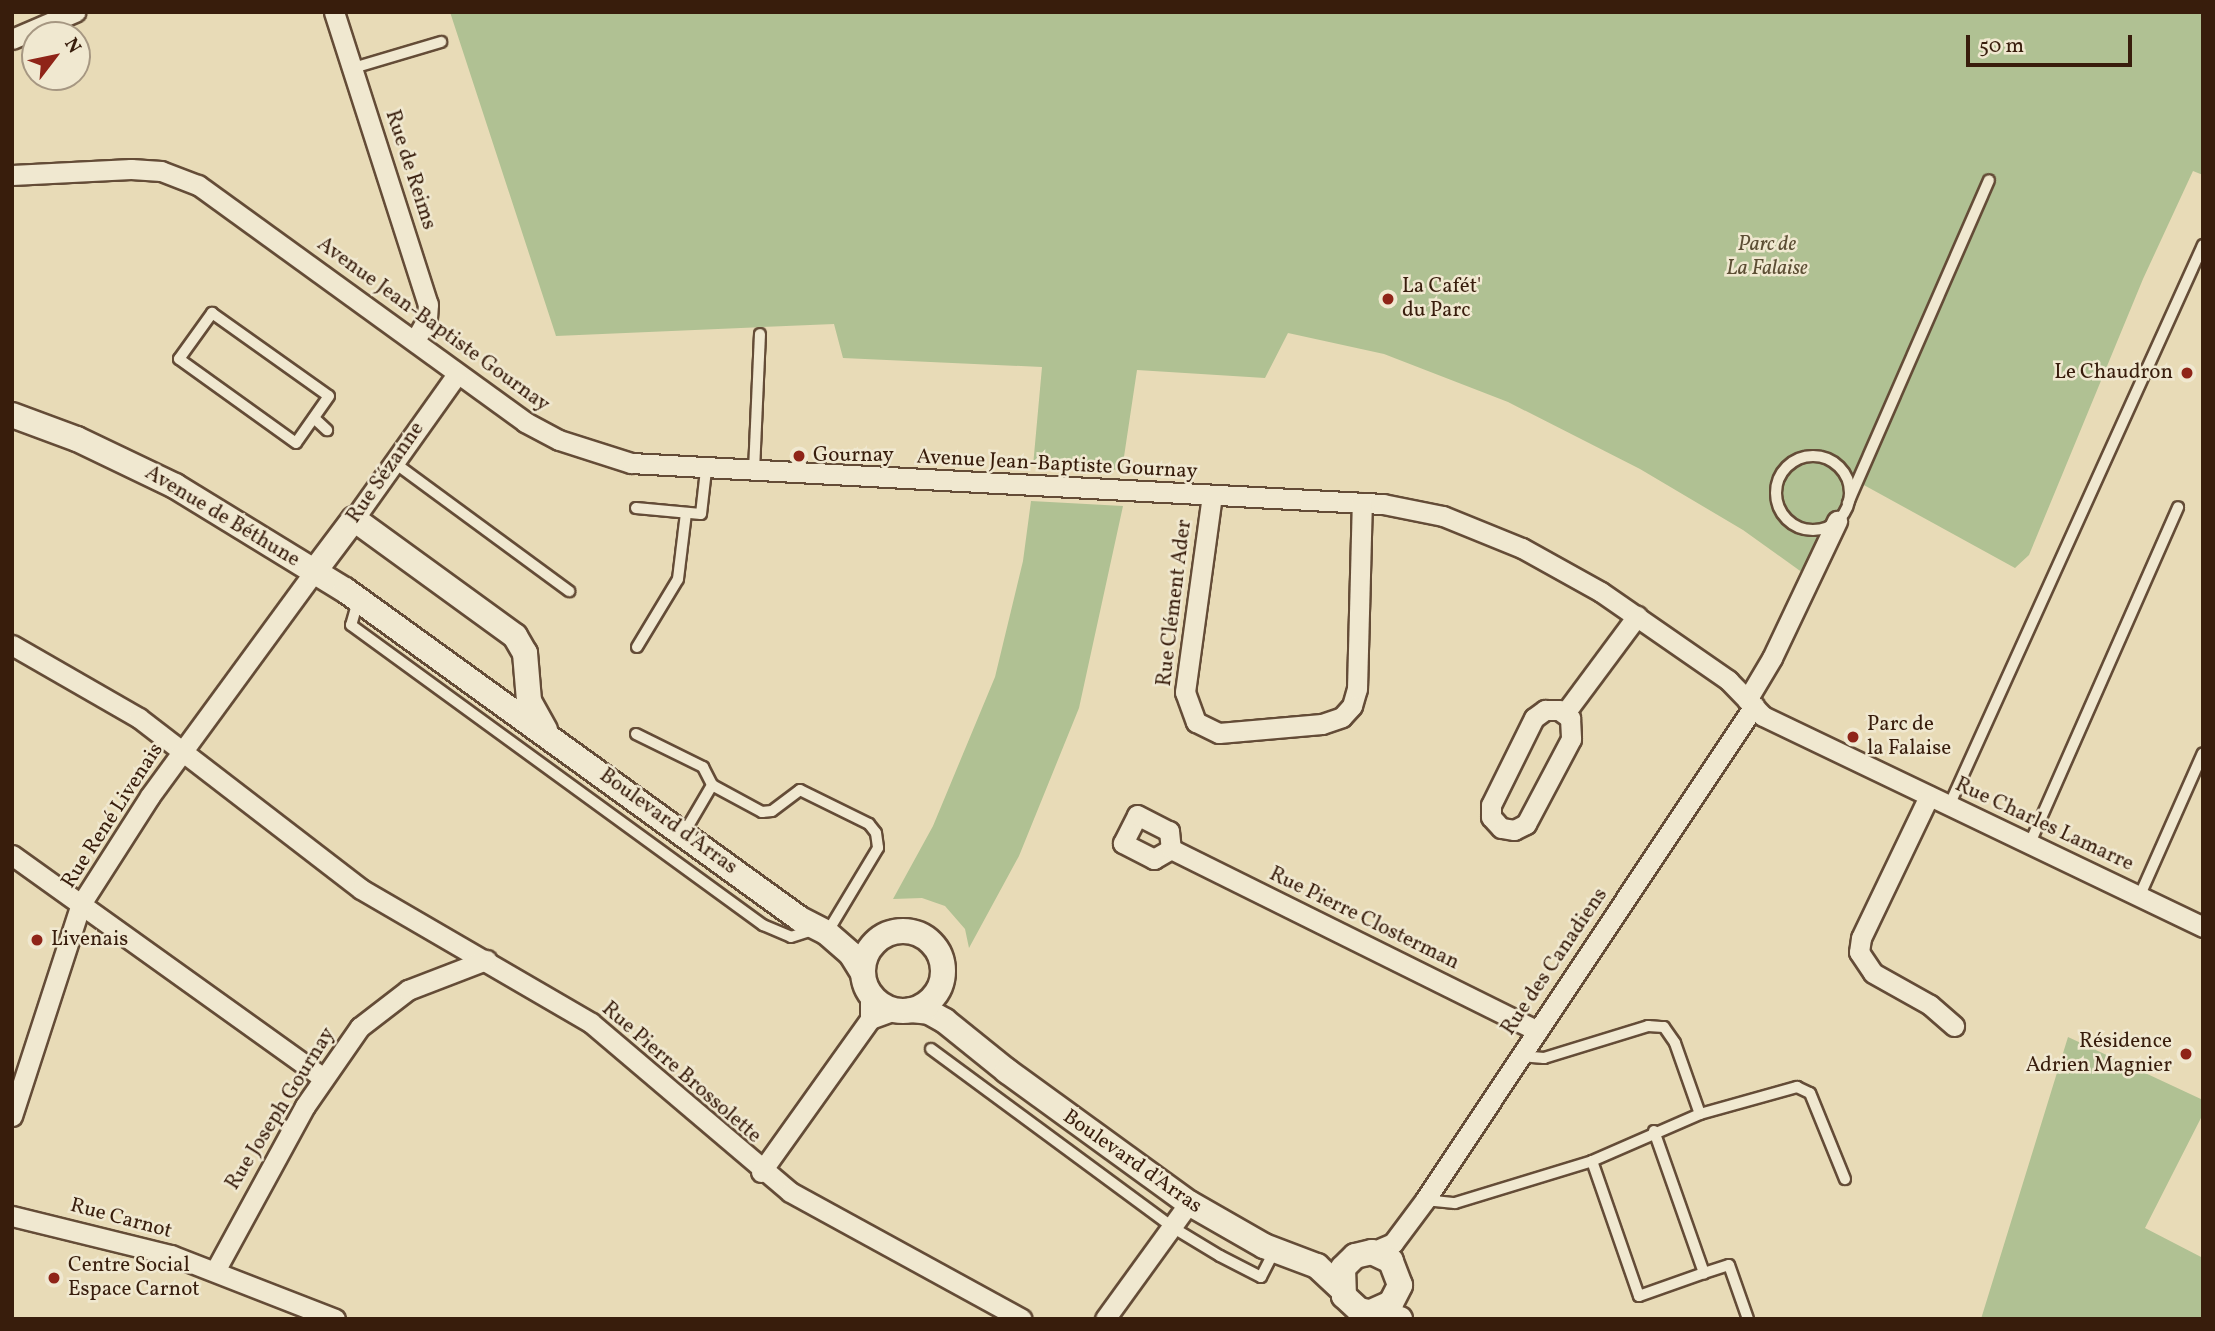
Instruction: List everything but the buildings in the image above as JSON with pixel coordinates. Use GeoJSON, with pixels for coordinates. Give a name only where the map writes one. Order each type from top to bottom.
{"type":"FeatureCollection","features":[{"type":"Feature","properties":{"kind":"street"},"geometry":{"type":"LineString","coordinates":[[12,39],[75,12]]}},
{"type":"Feature","properties":{"kind":"street","name":"Rue de Reims"},"geometry":{"type":"LineString","coordinates":[[334,12],[428,304],[427,319],[415,341]]}},
{"type":"Feature","properties":{"kind":"street","name":"Avenue Jean-Baptiste Gournay"},"geometry":{"type":"LineString","coordinates":[[12,174],[131,169],[183,178],[222,199],[525,422],[559,440],[631,463],[705,470],[1362,503],[1413,508],[1490,534],[1551,564],[1637,616],[1728,680],[1750,703]]}},
{"type":"Feature","properties":{"kind":"street","name":"Rue Sézanne"},"geometry":{"type":"LineString","coordinates":[[314,572],[354,519],[383,466],[457,374]]}},
{"type":"Feature","properties":{"kind":"street","name":"Avenue de Béthune"},"geometry":{"type":"LineString","coordinates":[[12,415],[168,482],[359,600],[486,693]]}},
{"type":"Feature","properties":{"kind":"street","name":"Rue Clément Ader"},"geometry":{"type":"LineString","coordinates":[[1212,495],[1185,692],[1196,722],[1219,733],[1322,724],[1342,717],[1352,706],[1357,689],[1362,503]]}},
{"type":"Feature","properties":{"kind":"street"},"geometry":{"type":"LineString","coordinates":[[354,519],[515,636],[523,648],[529,701],[546,731]]}},
{"type":"Feature","properties":{"kind":"street","name":"Rue des Canadiens"},"geometry":{"type":"LineString","coordinates":[[1384,1258],[1537,1031],[1750,703],[1837,521]]}},
{"type":"Feature","properties":{"kind":"street","name":"Rue René Livenais"},"geometry":{"type":"LineString","coordinates":[[12,1116],[82,904],[183,750],[314,572]]}},
{"type":"Feature","properties":{"kind":"street"},"geometry":{"type":"LineString","coordinates":[[1565,713],[1637,616]]}},
{"type":"Feature","properties":{"kind":"street","name":"Rue Pierre Brossolette"},"geometry":{"type":"LineString","coordinates":[[12,645],[102,693],[183,750],[334,871],[486,960],[609,1037],[761,1172],[866,1238],[1022,1319]]}},
{"type":"Feature","properties":{"kind":"street"},"geometry":{"type":"LineString","coordinates":[[486,693],[508,690],[525,666]]}},
{"type":"Feature","properties":{"kind":"street","name":"Boulevard d'Arras"},"geometry":{"type":"LineString","coordinates":[[486,693],[546,731],[684,834],[821,931],[851,954],[866,983]]}},
{"type":"Feature","properties":{"kind":"street","name":"Rue Charles Lamarre"},"geometry":{"type":"LineString","coordinates":[[1750,703],[1763,716],[2140,895],[2203,928]]}},
{"type":"Feature","properties":{"kind":"street"},"geometry":{"type":"LineString","coordinates":[[1552,708],[1565,713],[1573,725],[1571,739],[1530,818],[1521,828],[1500,828],[1491,817],[1491,805],[1534,718],[1552,708]]}},
{"type":"Feature","properties":{"kind":"street"},"geometry":{"type":"LineString","coordinates":[[1928,796],[1861,938],[1859,952],[1873,973],[1930,1005],[1954,1026]]}},
{"type":"Feature","properties":{"kind":"street","name":"Rue Pierre Closterman"},"geometry":{"type":"LineString","coordinates":[[1171,849],[1537,1031]]}},
{"type":"Feature","properties":{"kind":"street"},"geometry":{"type":"LineString","coordinates":[[12,855],[323,1078]]}},
{"type":"Feature","properties":{"kind":"street"},"geometry":{"type":"LineString","coordinates":[[761,1172],[870,1018],[903,1010],[936,993],[943,968],[938,953],[924,937],[910,931],[852,937],[821,931]]}},
{"type":"Feature","properties":{"kind":"street"},"geometry":{"type":"LineString","coordinates":[[870,1018],[866,983],[868,951],[889,933]]}},
{"type":"Feature","properties":{"kind":"street","name":"Rue Joseph Gournay"},"geometry":{"type":"LineString","coordinates":[[215,1271],[249,1203],[323,1078],[360,1027],[386,1002],[418,984],[486,960]]}},
{"type":"Feature","properties":{"kind":"street","name":"Boulevard d'Arras"},"geometry":{"type":"LineString","coordinates":[[943,968],[952,1007],[978,1050]]}},
{"type":"Feature","properties":{"kind":"street"},"geometry":{"type":"LineString","coordinates":[[866,983],[903,1010]]}},
{"type":"Feature","properties":{"kind":"street","name":"Boulevard d'Arras"},"geometry":{"type":"LineString","coordinates":[[903,1010],[934,1014],[978,1050],[1189,1203],[1285,1254],[1326,1272],[1351,1306]]}},
{"type":"Feature","properties":{"kind":"street"},"geometry":{"type":"LineString","coordinates":[[1105,1319],[1189,1203]]}},
{"type":"Feature","properties":{"kind":"street","name":"Rue Carnot"},"geometry":{"type":"LineString","coordinates":[[12,1216],[137,1245],[215,1271],[334,1319]]}},
{"type":"Feature","properties":{"kind":"street"},"geometry":{"type":"LineString","coordinates":[[1285,1254],[1384,1258]]}},
{"type":"Feature","properties":{"kind":"street"},"geometry":{"type":"LineString","coordinates":[[1351,1306],[1343,1268],[1384,1258]]}},
{"type":"Feature","properties":{"kind":"street"},"geometry":{"type":"LineString","coordinates":[[1351,1306],[1393,1300],[1384,1258]]}},
{"type":"Feature","properties":{"kind":"street"},"geometry":{"type":"LineString","coordinates":[[1384,1258],[1416,1319]]}},
{"type":"Feature","properties":{"kind":"street"},"geometry":{"type":"LineString","coordinates":[[1351,1306],[1400,1319]]}},
{"type":"Feature","properties":{"kind":"lane"},"geometry":{"type":"LineString","coordinates":[[353,68],[440,42]]}},
{"type":"Feature","properties":{"kind":"lane"},"geometry":{"type":"LineString","coordinates":[[1848,503],[1844,472],[1825,458],[1803,456],[1779,475],[1778,505],[1790,523],[1818,530],[1837,521],[1848,503],[1989,181]]}},
{"type":"Feature","properties":{"kind":"lane"},"geometry":{"type":"LineString","coordinates":[[1949,806],[2201,253]]}},
{"type":"Feature","properties":{"kind":"lane"},"geometry":{"type":"LineString","coordinates":[[212,313],[330,396],[314,418],[296,443],[179,359],[212,313]]}},
{"type":"Feature","properties":{"kind":"lane"},"geometry":{"type":"LineString","coordinates":[[754,471],[760,334]]}},
{"type":"Feature","properties":{"kind":"lane"},"geometry":{"type":"LineString","coordinates":[[314,418],[327,429]]}},
{"type":"Feature","properties":{"kind":"lane"},"geometry":{"type":"LineString","coordinates":[[383,466],[569,591]]}},
{"type":"Feature","properties":{"kind":"lane"},"geometry":{"type":"LineString","coordinates":[[636,508],[701,514],[705,470]]}},
{"type":"Feature","properties":{"kind":"lane"},"geometry":{"type":"LineString","coordinates":[[2030,843],[2178,507]]}},
{"type":"Feature","properties":{"kind":"lane"},"geometry":{"type":"LineString","coordinates":[[637,647],[678,579],[685,513]]}},
{"type":"Feature","properties":{"kind":"lane"},"geometry":{"type":"LineString","coordinates":[[359,600],[351,625],[763,925],[791,937],[821,931],[878,848],[876,833],[869,824],[806,792],[795,791],[768,813],[712,785],[703,767],[636,734]]}},
{"type":"Feature","properties":{"kind":"lane"},"geometry":{"type":"LineString","coordinates":[[2140,895],[2203,753]]}},
{"type":"Feature","properties":{"kind":"lane"},"geometry":{"type":"LineString","coordinates":[[684,834],[712,785]]}},
{"type":"Feature","properties":{"kind":"lane"},"geometry":{"type":"LineString","coordinates":[[1520,1056],[1552,1056],[1648,1026],[1664,1027],[1675,1043],[1700,1114]]}},
{"type":"Feature","properties":{"kind":"lane"},"geometry":{"type":"LineString","coordinates":[[931,1049],[1172,1227],[1261,1277],[1285,1254]]}},
{"type":"Feature","properties":{"kind":"lane"},"geometry":{"type":"LineString","coordinates":[[1425,1200],[1455,1203],[1592,1161],[1654,1131],[1700,1114],[1805,1087],[1830,1135],[1845,1179]]}},
{"type":"Feature","properties":{"kind":"lane"},"geometry":{"type":"LineString","coordinates":[[1654,1131],[1704,1273]]}},
{"type":"Feature","properties":{"kind":"lane"},"geometry":{"type":"LineString","coordinates":[[1592,1161],[1639,1296],[1729,1265],[1748,1319]]}},
{"type":"Feature","properties":{"kind":"green space","name":"Parc de La Falaise"},"geometry":{"type":"Polygon","coordinates":[[[450,12],[2203,12],[2203,175],[2193,171],[2143,279],[2029,555],[2015,568],[1862,484],[1803,573],[1743,530],[1640,469],[1508,402],[1384,354],[1288,333],[1265,378],[1137,370],[1122,470],[1033,466],[1042,367],[843,358],[834,324],[556,336],[450,12]]]}},
{"type":"Feature","properties":{"kind":"green space"},"geometry":{"type":"Polygon","coordinates":[[[1031,501],[1123,506],[1079,708],[1019,856],[969,948],[965,929],[945,906],[922,898],[893,899],[933,826],[995,677],[1023,561],[1031,501]]]}},
{"type":"Feature","properties":{"kind":"green space"},"geometry":{"type":"Polygon","coordinates":[[[2068,1037],[2203,1100],[2203,1114],[2145,1228],[2203,1258],[2203,1319],[1981,1319],[2068,1037]]]}},
{"type":"Feature","properties":{"kind":"place","name":"La Cafét' du Parc"},"geometry":{"type":"Point","coordinates":[1388,299]}},
{"type":"Feature","properties":{"kind":"place","name":"Le Chaudron"},"geometry":{"type":"Point","coordinates":[2187,373]}},
{"type":"Feature","properties":{"kind":"place","name":"Gournay"},"geometry":{"type":"Point","coordinates":[799,456]}},
{"type":"Feature","properties":{"kind":"place","name":"Parc de la Falaise"},"geometry":{"type":"Point","coordinates":[1853,737]}},
{"type":"Feature","properties":{"kind":"place","name":"Livenais"},"geometry":{"type":"Point","coordinates":[37,940]}},
{"type":"Feature","properties":{"kind":"place","name":"Résidence Adrien Magnier"},"geometry":{"type":"Point","coordinates":[2186,1054]}},
{"type":"Feature","properties":{"kind":"place","name":"Centre Social Espace Carnot"},"geometry":{"type":"Point","coordinates":[54,1278]}}]}
